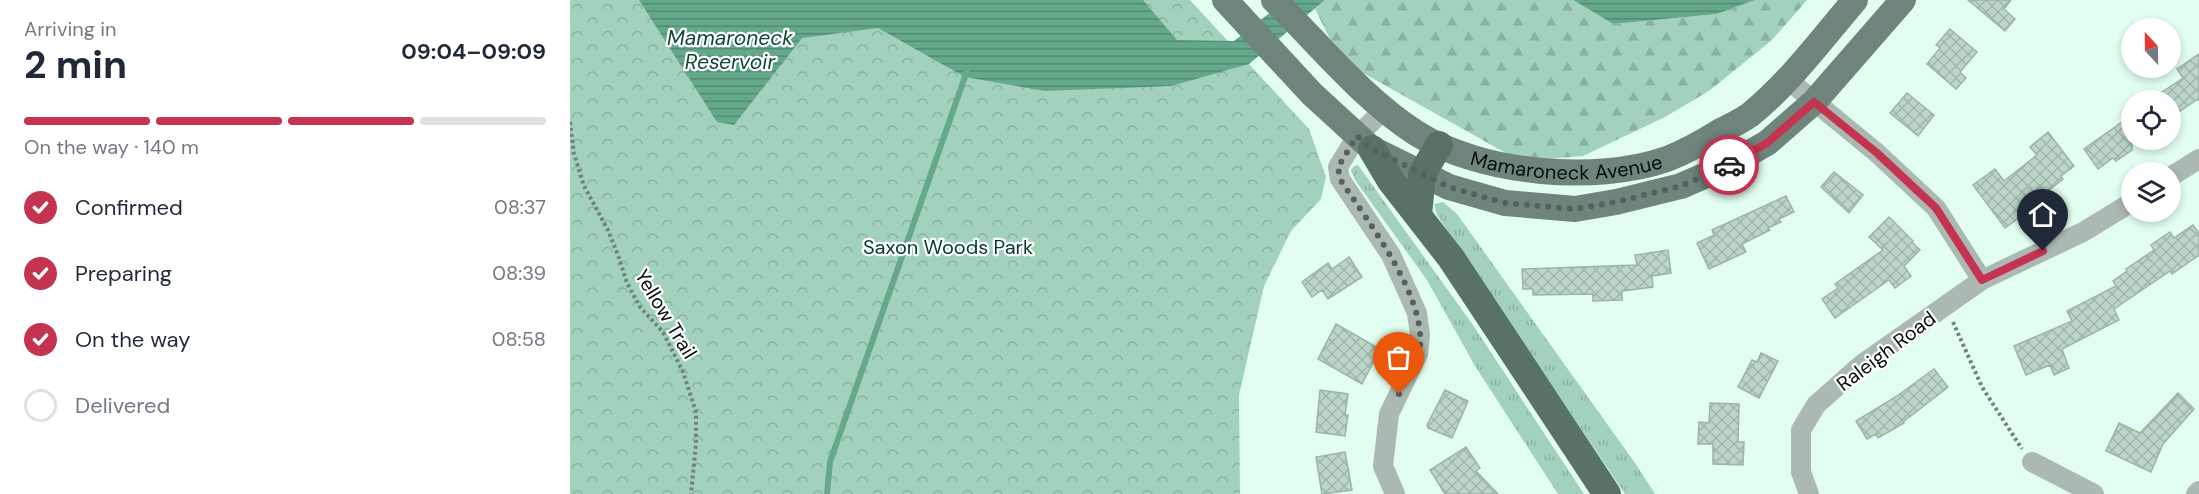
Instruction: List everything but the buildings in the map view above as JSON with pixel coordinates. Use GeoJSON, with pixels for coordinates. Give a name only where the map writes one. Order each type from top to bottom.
{"type":"FeatureCollection","features":[{"type":"Feature","properties":{"kind":"highway"},"geometry":{"type":"LineString","coordinates":[[1365,142],[1391,181],[1464,278],[1607,494]]}},
{"type":"Feature","properties":{"kind":"highway"},"geometry":{"type":"LineString","coordinates":[[1418,214],[1422,174],[1439,145]]}},
{"type":"Feature","properties":{"kind":"main road","name":"Mamaroneck Avenue"},"geometry":{"type":"LineString","coordinates":[[1274,0],[1367,94],[1416,133],[1439,145],[1486,161],[1555,173],[1587,173],[1666,159],[1750,115],[1788,79],[1855,0]]}},
{"type":"Feature","properties":{"kind":"main road","name":"Mamaroneck Avenue"},"geometry":{"type":"LineString","coordinates":[[1233,9],[1312,93],[1365,142],[1449,187],[1505,203],[1575,209],[1616,202],[1681,186],[1727,166],[1767,143],[1814,102],[1903,0]]}},
{"type":"Feature","properties":{"kind":"street"},"geometry":{"type":"LineString","coordinates":[[1788,79],[1877,153],[1936,208],[1982,280]]}},
{"type":"Feature","properties":{"kind":"street"},"geometry":{"type":"LineString","coordinates":[[1385,109],[1365,142],[1338,167],[1340,179],[1391,255],[1417,313],[1420,335],[1418,354],[1389,414],[1383,466],[1395,494]]}},
{"type":"Feature","properties":{"kind":"street"},"geometry":{"type":"LineString","coordinates":[[2181,170],[2199,159]]}},
{"type":"Feature","properties":{"kind":"street","name":"Raleigh Road"},"geometry":{"type":"LineString","coordinates":[[1809,494],[1801,472],[1801,430],[1816,405],[1861,365],[1982,280],[2083,232],[2121,209]]}},
{"type":"Feature","properties":{"kind":"street"},"geometry":{"type":"LineString","coordinates":[[2031,462],[2094,494]]}},
{"type":"Feature","properties":{"kind":"path","name":"Yellow Trail"},"geometry":{"type":"LineString","coordinates":[[570,122],[574,154],[584,186],[608,230],[627,283],[640,307],[663,332],[683,372],[696,412],[696,444],[691,494]]}},
{"type":"Feature","properties":{"kind":"path"},"geometry":{"type":"LineString","coordinates":[[1946,306],[1983,387],[2031,462]]}},
{"type":"Feature","properties":{"kind":"green space","name":"Saxon Woods Park"},"geometry":{"type":"Polygon","coordinates":[[[570,0],[1190,0],[1309,129],[1326,177],[1321,199],[1291,231],[1264,286],[1239,395],[1240,494],[570,494],[570,0]]]}},
{"type":"Feature","properties":{"kind":"green space"},"geometry":{"type":"Polygon","coordinates":[[[1325,0],[1573,0],[1613,24],[1717,14],[1755,0],[1807,0],[1772,40],[1709,91],[1665,117],[1583,156],[1520,161],[1363,73],[1330,39],[1315,9],[1325,0]]]}},
{"type":"Feature","properties":{"kind":"green space"},"geometry":{"type":"Polygon","coordinates":[[[1358,165],[1473,325],[1584,494],[1558,494],[1475,366],[1427,280],[1355,180],[1351,170],[1358,165]]]}},
{"type":"Feature","properties":{"kind":"green space"},"geometry":{"type":"Polygon","coordinates":[[[1443,202],[1457,214],[1655,494],[1625,494],[1437,215],[1434,204],[1443,202]]]}},
{"type":"Feature","properties":{"kind":"water","name":"Mamaroneck Reservoir"},"geometry":{"type":"Polygon","coordinates":[[[639,0],[1143,0],[1177,40],[1234,41],[1286,0],[1325,0],[1249,64],[1171,86],[1045,91],[965,77],[878,28],[802,38],[734,125],[717,122],[639,0]]]}},
{"type":"Feature","properties":{"kind":"water"},"geometry":{"type":"Polygon","coordinates":[[[1573,0],[1755,0],[1717,14],[1613,24],[1573,0]]]}},
{"type":"Feature","properties":{"kind":"waterway"},"geometry":{"type":"LineString","coordinates":[[827,494],[830,462],[967,71]]}},
{"type":"Feature","properties":{"kind":"way so far"},"geometry":{"type":"LineString","coordinates":[[1399,394],[1418,354],[1420,335],[1417,313],[1391,255],[1340,179],[1338,167],[1357,136],[1372,149],[1449,187],[1505,203],[1575,209],[1616,202],[1681,186],[1729,165]]}},
{"type":"Feature","properties":{"kind":"route"},"geometry":{"type":"LineString","coordinates":[[1729,165],[1767,143],[1814,102],[1877,153],[1936,208],[1982,280],[2043,251]]}}]}
